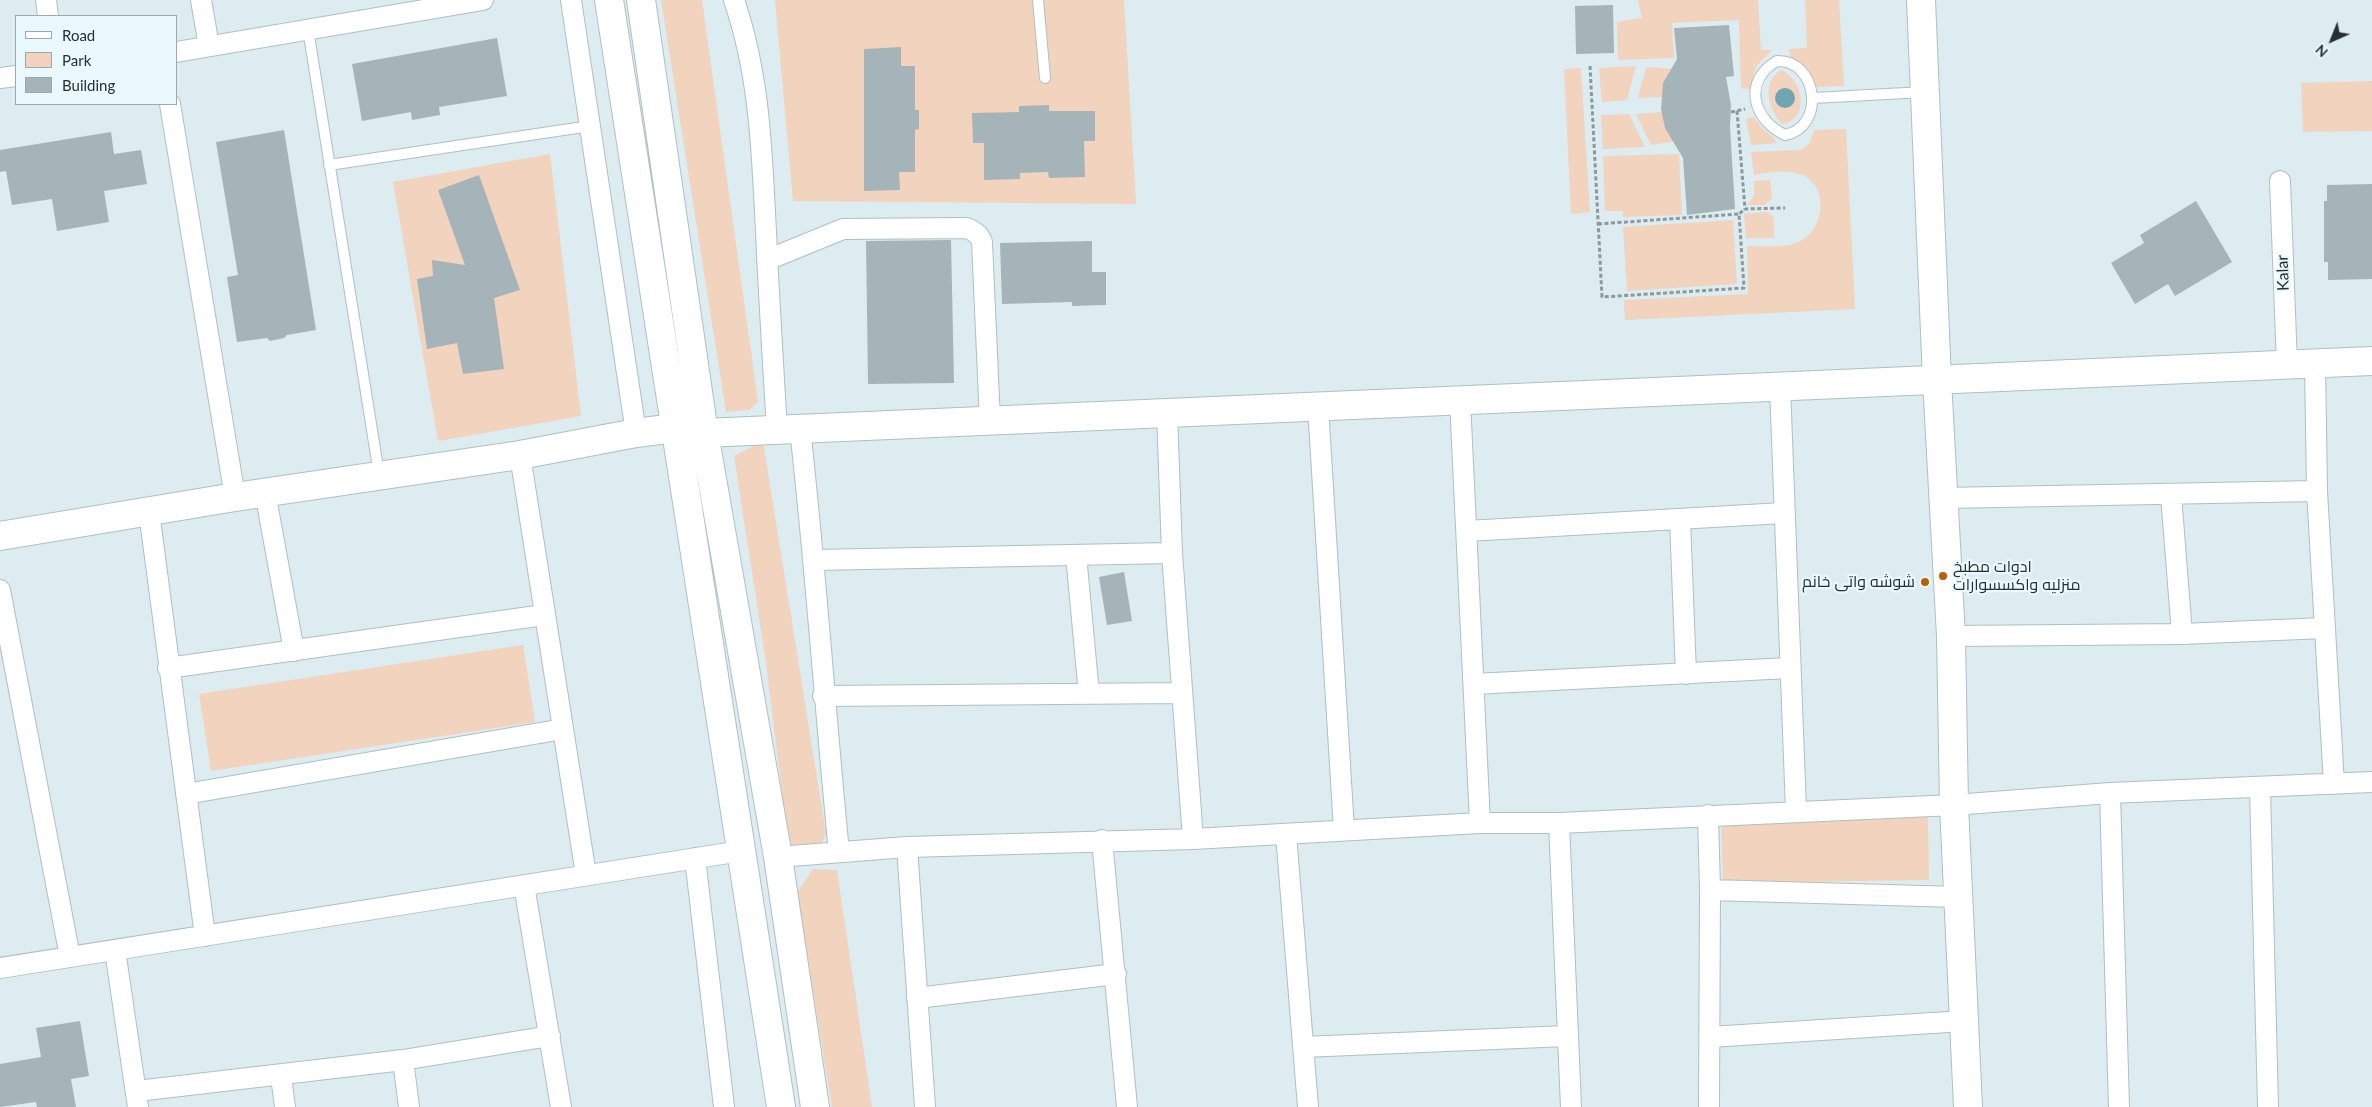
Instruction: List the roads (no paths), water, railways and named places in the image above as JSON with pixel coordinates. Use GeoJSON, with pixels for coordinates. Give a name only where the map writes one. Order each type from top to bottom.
{"type":"FeatureCollection","features":[{"type":"Feature","properties":{"kind":"street"},"geometry":{"type":"LineString","coordinates":[[46,0],[48,15]]}},
{"type":"Feature","properties":{"kind":"street"},"geometry":{"type":"LineString","coordinates":[[201,0],[210,46]]}},
{"type":"Feature","properties":{"kind":"street"},"geometry":{"type":"LineString","coordinates":[[178,52],[459,2],[484,0]]}},
{"type":"Feature","properties":{"kind":"street"},"geometry":{"type":"LineString","coordinates":[[571,0],[636,433]]}},
{"type":"Feature","properties":{"kind":"street"},"geometry":{"type":"LineString","coordinates":[[609,0],[781,1107]]}},
{"type":"Feature","properties":{"kind":"street"},"geometry":{"type":"LineString","coordinates":[[641,0],[666,160],[704,433],[778,857],[815,1107]]}},
{"type":"Feature","properties":{"kind":"street"},"geometry":{"type":"LineString","coordinates":[[734,0],[746,35],[756,87],[761,136],[767,260],[788,429],[815,560],[823,696],[839,852]]}},
{"type":"Feature","properties":{"kind":"street"},"geometry":{"type":"LineString","coordinates":[[1921,0],[1937,380],[1951,636],[1954,805],[1968,1107]]}},
{"type":"Feature","properties":{"kind":"street"},"geometry":{"type":"LineString","coordinates":[[0,78],[15,76]]}},
{"type":"Feature","properties":{"kind":"street"},"geometry":{"type":"LineString","coordinates":[[170,105],[235,497]]}},
{"type":"Feature","properties":{"kind":"street"},"geometry":{"type":"LineString","coordinates":[[634,164],[647,170],[661,165],[666,160]]}},
{"type":"Feature","properties":{"kind":"street","name":"Kalar"},"geometry":{"type":"LineString","coordinates":[[2280,181],[2287,365]]}},
{"type":"Feature","properties":{"kind":"street"},"geometry":{"type":"LineString","coordinates":[[646,235],[656,226],[670,225],[676,229]]}},
{"type":"Feature","properties":{"kind":"street"},"geometry":{"type":"LineString","coordinates":[[767,260],[843,229],[967,228],[974,231],[980,236],[982,242],[990,421]]}},
{"type":"Feature","properties":{"kind":"street"},"geometry":{"type":"LineString","coordinates":[[704,433],[2372,361]]}},
{"type":"Feature","properties":{"kind":"street"},"geometry":{"type":"LineString","coordinates":[[2315,364],[2317,491],[2334,784]]}},
{"type":"Feature","properties":{"kind":"street"},"geometry":{"type":"LineString","coordinates":[[1780,386],[1783,513],[1796,810]]}},
{"type":"Feature","properties":{"kind":"street"},"geometry":{"type":"LineString","coordinates":[[1460,400],[1480,823]]}},
{"type":"Feature","properties":{"kind":"street"},"geometry":{"type":"LineString","coordinates":[[1318,406],[1344,830]]}},
{"type":"Feature","properties":{"kind":"street"},"geometry":{"type":"LineString","coordinates":[[1167,413],[1172,553],[1193,839]]}},
{"type":"Feature","properties":{"kind":"street"},"geometry":{"type":"LineString","coordinates":[[0,536],[265,492],[520,455],[636,433],[675,428]]}},
{"type":"Feature","properties":{"kind":"street"},"geometry":{"type":"LineString","coordinates":[[520,455],[586,875]]}},
{"type":"Feature","properties":{"kind":"street"},"geometry":{"type":"LineString","coordinates":[[1944,498],[2317,491]]}},
{"type":"Feature","properties":{"kind":"street"},"geometry":{"type":"LineString","coordinates":[[265,492],[294,651]]}},
{"type":"Feature","properties":{"kind":"street"},"geometry":{"type":"LineString","coordinates":[[2171,494],[2182,634]]}},
{"type":"Feature","properties":{"kind":"street"},"geometry":{"type":"LineString","coordinates":[[149,512],[168,668],[205,936]]}},
{"type":"Feature","properties":{"kind":"street"},"geometry":{"type":"LineString","coordinates":[[1467,531],[1783,513]]}},
{"type":"Feature","properties":{"kind":"street"},"geometry":{"type":"LineString","coordinates":[[1680,519],[1686,674]]}},
{"type":"Feature","properties":{"kind":"street"},"geometry":{"type":"LineString","coordinates":[[815,560],[1172,553]]}},
{"type":"Feature","properties":{"kind":"street"},"geometry":{"type":"LineString","coordinates":[[1076,555],[1089,694]]}},
{"type":"Feature","properties":{"kind":"street"},"geometry":{"type":"LineString","coordinates":[[0,590],[70,957]]}},
{"type":"Feature","properties":{"kind":"street"},"geometry":{"type":"LineString","coordinates":[[168,668],[544,615]]}},
{"type":"Feature","properties":{"kind":"street"},"geometry":{"type":"LineString","coordinates":[[1951,636],[2182,634],[2325,628]]}},
{"type":"Feature","properties":{"kind":"street"},"geometry":{"type":"LineString","coordinates":[[1474,684],[1789,668]]}},
{"type":"Feature","properties":{"kind":"street"},"geometry":{"type":"LineString","coordinates":[[823,696],[1181,693]]}},
{"type":"Feature","properties":{"kind":"street"},"geometry":{"type":"LineString","coordinates":[[186,794],[563,729]]}},
{"type":"Feature","properties":{"kind":"street"},"geometry":{"type":"LineString","coordinates":[[778,857],[907,847],[1102,840],[1193,839],[1480,823],[1559,823],[1796,810],[1954,805],[2110,793],[2372,782]]}},
{"type":"Feature","properties":{"kind":"street"},"geometry":{"type":"LineString","coordinates":[[2260,788],[2268,1107]]}},
{"type":"Feature","properties":{"kind":"street"},"geometry":{"type":"LineString","coordinates":[[2110,793],[2120,1107]]}},
{"type":"Feature","properties":{"kind":"street"},"geometry":{"type":"LineString","coordinates":[[1708,816],[1710,890],[1709,1107]]}},
{"type":"Feature","properties":{"kind":"street"},"geometry":{"type":"LineString","coordinates":[[1559,823],[1571,1107]]}},
{"type":"Feature","properties":{"kind":"street"},"geometry":{"type":"LineString","coordinates":[[1286,834],[1308,1107]]}},
{"type":"Feature","properties":{"kind":"street"},"geometry":{"type":"LineString","coordinates":[[1102,840],[1127,1107]]}},
{"type":"Feature","properties":{"kind":"street"},"geometry":{"type":"LineString","coordinates":[[907,847],[925,1107]]}},
{"type":"Feature","properties":{"kind":"street"},"geometry":{"type":"LineString","coordinates":[[0,968],[740,851]]}},
{"type":"Feature","properties":{"kind":"street"},"geometry":{"type":"LineString","coordinates":[[695,858],[724,1107]]}},
{"type":"Feature","properties":{"kind":"street"},"geometry":{"type":"LineString","coordinates":[[524,885],[561,1107]]}},
{"type":"Feature","properties":{"kind":"street"},"geometry":{"type":"LineString","coordinates":[[1710,890],[1958,896]]}},
{"type":"Feature","properties":{"kind":"street"},"geometry":{"type":"LineString","coordinates":[[115,950],[137,1099],[281,1076],[403,1060],[550,1036]]}},
{"type":"Feature","properties":{"kind":"street"},"geometry":{"type":"LineString","coordinates":[[917,998],[1116,974]]}},
{"type":"Feature","properties":{"kind":"street"},"geometry":{"type":"LineString","coordinates":[[1710,1037],[1964,1021]]}},
{"type":"Feature","properties":{"kind":"street"},"geometry":{"type":"LineString","coordinates":[[1303,1046],[1567,1036]]}},
{"type":"Feature","properties":{"kind":"street"},"geometry":{"type":"LineString","coordinates":[[403,1060],[409,1107]]}},
{"type":"Feature","properties":{"kind":"street"},"geometry":{"type":"LineString","coordinates":[[281,1076],[285,1107]]}},
{"type":"Feature","properties":{"kind":"lane"},"geometry":{"type":"LineString","coordinates":[[1038,0],[1045,78]]}},
{"type":"Feature","properties":{"kind":"lane"},"geometry":{"type":"LineString","coordinates":[[308,29],[380,475]]}},
{"type":"Feature","properties":{"kind":"lane"},"geometry":{"type":"LineString","coordinates":[[1777,61],[1786,61],[1799,68],[1812,90],[1813,98],[1808,121],[1801,129],[1785,135],[1769,126],[1763,118],[1756,102],[1756,87],[1763,72],[1770,64],[1777,61]]}},
{"type":"Feature","properties":{"kind":"lane"},"geometry":{"type":"LineString","coordinates":[[1813,98],[1925,92]]}},
{"type":"Feature","properties":{"kind":"lane"},"geometry":{"type":"LineString","coordinates":[[329,165],[590,126]]}},
{"type":"Feature","properties":{"kind":"water"},"geometry":{"type":"Polygon","coordinates":[[[1785,88],[1792,91],[1795,98],[1792,105],[1785,108],[1778,105],[1775,98],[1778,91],[1785,88]]]}},
{"type":"Feature","properties":{"kind":"place","name":"ادوات مطبخ منزليه واكسسوارات"},"geometry":{"type":"Point","coordinates":[1943,576]}},
{"type":"Feature","properties":{"kind":"place","name":"شوشه واتى خانم"},"geometry":{"type":"Point","coordinates":[1925,582]}}]}
